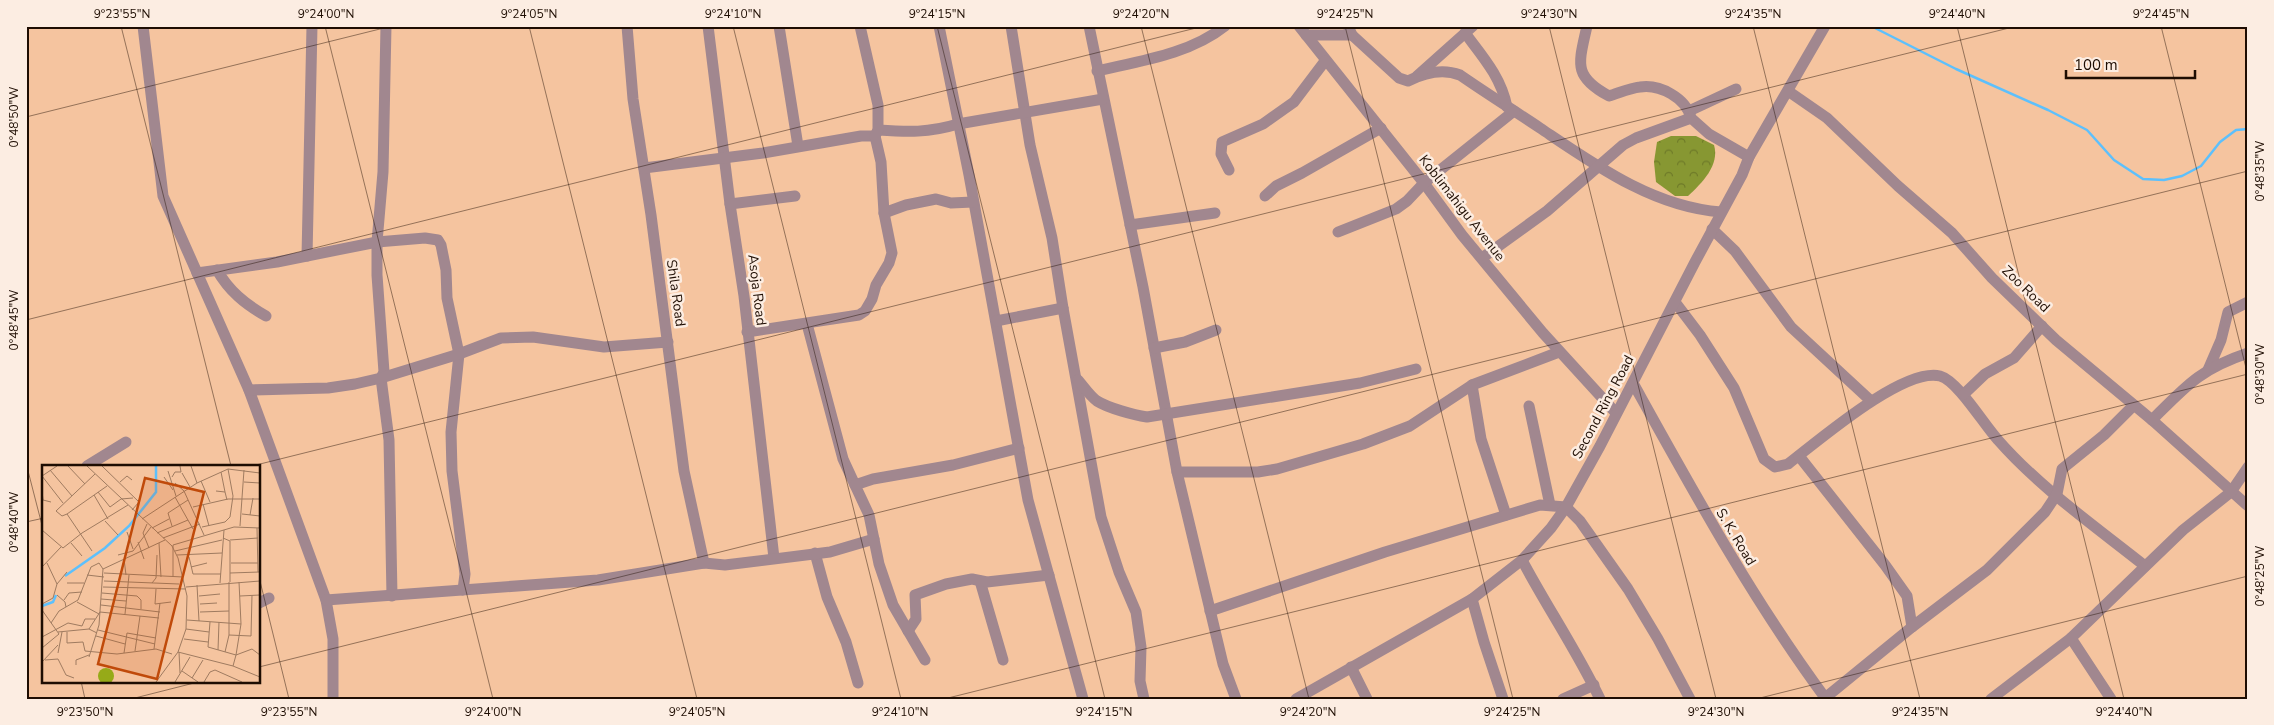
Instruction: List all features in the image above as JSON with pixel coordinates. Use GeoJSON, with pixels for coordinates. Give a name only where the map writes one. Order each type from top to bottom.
{"type":"FeatureCollection","features":[{"type":"Feature","properties":{"kind":"street"},"geometry":{"type":"LineString","coordinates":[[143,26],[163,196],[249,390],[326,600],[334,639],[333,699]]}},
{"type":"Feature","properties":{"kind":"street"},"geometry":{"type":"LineString","coordinates":[[307,256],[312,26]]}},
{"type":"Feature","properties":{"kind":"street"},"geometry":{"type":"LineString","coordinates":[[386,26],[384,172],[377,242],[379,320],[384,372],[381,378],[389,440],[392,596]]}},
{"type":"Feature","properties":{"kind":"street","name":"Shila Road"},"geometry":{"type":"LineString","coordinates":[[627,26],[630,75],[668,342],[684,471],[704,563]]}},
{"type":"Feature","properties":{"kind":"street","name":"Asoja Road"},"geometry":{"type":"LineString","coordinates":[[708,26],[730,204],[744,296],[774,558]]}},
{"type":"Feature","properties":{"kind":"street"},"geometry":{"type":"LineString","coordinates":[[779,26],[798,146]]}},
{"type":"Feature","properties":{"kind":"street"},"geometry":{"type":"LineString","coordinates":[[747,332],[853,316],[865,310],[892,253],[884,214],[877,133],[878,105],[860,26]]}},
{"type":"Feature","properties":{"kind":"street"},"geometry":{"type":"LineString","coordinates":[[939,26],[996,321],[1028,500],[1083,699]]}},
{"type":"Feature","properties":{"kind":"street"},"geometry":{"type":"LineString","coordinates":[[1010,26],[1024,112],[1052,238],[1101,517],[1119,572],[1136,612],[1141,647],[1140,681],[1144,699]]}},
{"type":"Feature","properties":{"kind":"street"},"geometry":{"type":"LineString","coordinates":[[1088,26],[1130,225],[1177,472],[1223,664],[1236,699]]}},
{"type":"Feature","properties":{"kind":"street"},"geometry":{"type":"LineString","coordinates":[[1097,72],[1173,52],[1216,34],[1225,26]]}},
{"type":"Feature","properties":{"kind":"street"},"geometry":{"type":"LineString","coordinates":[[1587,26],[1580,58],[1582,72],[1592,86],[1609,96],[1640,87],[1656,88],[1674,95],[1709,134],[1750,157]]}},
{"type":"Feature","properties":{"kind":"street","name":"Second Ring Road"},"geometry":{"type":"LineString","coordinates":[[1296,699],[1472,599],[1522,560],[1551,528],[1566,507],[1600,446],[1750,157],[1825,26]]}},
{"type":"Feature","properties":{"kind":"street"},"geometry":{"type":"LineString","coordinates":[[1303,30],[1350,31],[1399,78],[1408,81],[1416,77],[1438,72],[1450,72],[1460,76],[1597,168],[1661,198],[1698,209],[1721,212]]}},
{"type":"Feature","properties":{"kind":"street","name":"Koblimahigu Avenue"},"geometry":{"type":"LineString","coordinates":[[1303,30],[1325,61],[1381,128],[1482,258],[1559,352],[1616,413]]}},
{"type":"Feature","properties":{"kind":"street"},"geometry":{"type":"LineString","coordinates":[[1416,77],[1469,30],[1497,76],[1510,109]]}},
{"type":"Feature","properties":{"kind":"street"},"geometry":{"type":"LineString","coordinates":[[1228,170],[1221,154],[1222,142],[1263,124],[1294,102],[1325,61]]}},
{"type":"Feature","properties":{"kind":"street"},"geometry":{"type":"LineString","coordinates":[[1482,258],[1547,211],[1623,145],[1690,114],[1736,89]]}},
{"type":"Feature","properties":{"kind":"street","name":"Zoo Road"},"geometry":{"type":"LineString","coordinates":[[1788,91],[1827,118],[1898,186],[1952,233],[1992,278],[2042,326],[2152,420],[2248,506]]}},
{"type":"Feature","properties":{"kind":"street"},"geometry":{"type":"LineString","coordinates":[[644,168],[725,158],[877,133],[914,133],[938,130],[958,124],[1103,99]]}},
{"type":"Feature","properties":{"kind":"street"},"geometry":{"type":"LineString","coordinates":[[1338,232],[1396,208],[1407,201],[1424,183],[1510,109]]}},
{"type":"Feature","properties":{"kind":"street"},"geometry":{"type":"LineString","coordinates":[[1265,196],[1276,186],[1381,128]]}},
{"type":"Feature","properties":{"kind":"street"},"geometry":{"type":"LineString","coordinates":[[730,204],[795,196]]}},
{"type":"Feature","properties":{"kind":"street"},"geometry":{"type":"LineString","coordinates":[[884,214],[906,205],[936,199],[951,203],[973,202]]}},
{"type":"Feature","properties":{"kind":"street"},"geometry":{"type":"LineString","coordinates":[[1130,225],[1215,213]]}},
{"type":"Feature","properties":{"kind":"street"},"geometry":{"type":"LineString","coordinates":[[1712,229],[1735,251],[1791,327],[1871,401]]}},
{"type":"Feature","properties":{"kind":"street"},"geometry":{"type":"LineString","coordinates":[[197,273],[307,256],[377,242],[425,238],[438,240],[441,244],[446,270],[447,298],[459,354],[451,432],[452,471],[465,574],[463,590]]}},
{"type":"Feature","properties":{"kind":"street"},"geometry":{"type":"LineString","coordinates":[[217,270],[226,285],[236,295],[266,316]]}},
{"type":"Feature","properties":{"kind":"street"},"geometry":{"type":"LineString","coordinates":[[1675,302],[1700,334],[1734,388],[1764,459],[1776,467],[1788,464],[1871,401],[1904,384],[1930,376],[1940,376],[1951,382],[1964,394],[1975,412],[1998,441],[2032,474],[2145,566]]}},
{"type":"Feature","properties":{"kind":"street"},"geometry":{"type":"LineString","coordinates":[[2208,370],[2221,340],[2228,312],[2248,302]]}},
{"type":"Feature","properties":{"kind":"street"},"geometry":{"type":"LineString","coordinates":[[996,321],[1063,308]]}},
{"type":"Feature","properties":{"kind":"street"},"geometry":{"type":"LineString","coordinates":[[807,324],[842,458],[869,515],[879,564],[893,605],[925,660]]}},
{"type":"Feature","properties":{"kind":"street"},"geometry":{"type":"LineString","coordinates":[[1964,394],[1985,374],[2014,358],[2042,326]]}},
{"type":"Feature","properties":{"kind":"street"},"geometry":{"type":"LineString","coordinates":[[1154,348],[1185,342],[1216,330]]}},
{"type":"Feature","properties":{"kind":"street"},"geometry":{"type":"LineString","coordinates":[[249,390],[328,388],[381,378],[459,354],[501,338],[522,336],[604,347],[668,342]]}},
{"type":"Feature","properties":{"kind":"street"},"geometry":{"type":"LineString","coordinates":[[1177,472],[1251,472],[1277,469],[1363,444],[1410,426],[1472,385],[1559,352]]}},
{"type":"Feature","properties":{"kind":"street"},"geometry":{"type":"LineString","coordinates":[[2152,420],[2189,383],[2220,362],[2248,354]]}},
{"type":"Feature","properties":{"kind":"street"},"geometry":{"type":"LineString","coordinates":[[1078,380],[1096,400],[1131,415],[1147,417],[1360,383],[1416,369]]}},
{"type":"Feature","properties":{"kind":"street","name":"S. K. Road"},"geometry":{"type":"LineString","coordinates":[[1633,383],[1688,485],[1733,560],[1826,698]]}},
{"type":"Feature","properties":{"kind":"street"},"geometry":{"type":"LineString","coordinates":[[1472,385],[1481,439],[1506,515]]}},
{"type":"Feature","properties":{"kind":"street"},"geometry":{"type":"LineString","coordinates":[[1826,698],[1912,627],[1987,570],[2044,512],[2057,494],[2062,469],[2104,435],[2134,405]]}},
{"type":"Feature","properties":{"kind":"street"},"geometry":{"type":"LineString","coordinates":[[1528,406],[1550,505]]}},
{"type":"Feature","properties":{"kind":"street"},"geometry":{"type":"LineString","coordinates":[[89,465],[126,442]]}},
{"type":"Feature","properties":{"kind":"street"},"geometry":{"type":"LineString","coordinates":[[855,485],[873,479],[953,464],[1019,448]]}},
{"type":"Feature","properties":{"kind":"street"},"geometry":{"type":"LineString","coordinates":[[1799,456],[1885,565],[1907,596],[1912,627]]}},
{"type":"Feature","properties":{"kind":"street"},"geometry":{"type":"LineString","coordinates":[[1992,699],[2071,638],[2205,511],[2231,492],[2248,467]]}},
{"type":"Feature","properties":{"kind":"street"},"geometry":{"type":"LineString","coordinates":[[1210,611],[1385,552],[1540,505],[1566,507],[1580,521],[1628,590],[1658,639],[1690,699]]}},
{"type":"Feature","properties":{"kind":"street"},"geometry":{"type":"LineString","coordinates":[[326,600],[598,580],[704,563],[725,565],[830,552],[874,539]]}},
{"type":"Feature","properties":{"kind":"street"},"geometry":{"type":"LineString","coordinates":[[815,553],[827,597],[846,642],[858,683]]}},
{"type":"Feature","properties":{"kind":"street"},"geometry":{"type":"LineString","coordinates":[[1522,560],[1544,601],[1574,647],[1600,699]]}},
{"type":"Feature","properties":{"kind":"street"},"geometry":{"type":"LineString","coordinates":[[908,631],[916,619],[914,595],[946,584],[972,579],[987,582],[1049,575]]}},
{"type":"Feature","properties":{"kind":"street"},"geometry":{"type":"LineString","coordinates":[[980,581],[1003,660]]}},
{"type":"Feature","properties":{"kind":"street"},"geometry":{"type":"LineString","coordinates":[[1472,599],[1503,699]]}},
{"type":"Feature","properties":{"kind":"street"},"geometry":{"type":"LineString","coordinates":[[2071,638],[2111,699]]}},
{"type":"Feature","properties":{"kind":"street"},"geometry":{"type":"LineString","coordinates":[[1351,667],[1367,699]]}},
{"type":"Feature","properties":{"kind":"street"},"geometry":{"type":"LineString","coordinates":[[1563,699],[1594,685]]}},
{"type":"Feature","properties":{"kind":"green space"},"geometry":{"type":"Polygon","coordinates":[[[1671,136],[1696,136],[1714,145],[1715,152],[1712,166],[1704,179],[1688,196],[1675,196],[1656,182],[1654,162],[1657,142],[1671,136]]]}},
{"type":"Feature","properties":{"kind":"waterway"},"geometry":{"type":"LineString","coordinates":[[1871,26],[1956,69],[2048,110],[2087,130],[2114,160],[2143,179],[2164,180],[2182,176],[2201,166],[2220,142],[2236,130],[2248,129]]}}]}
